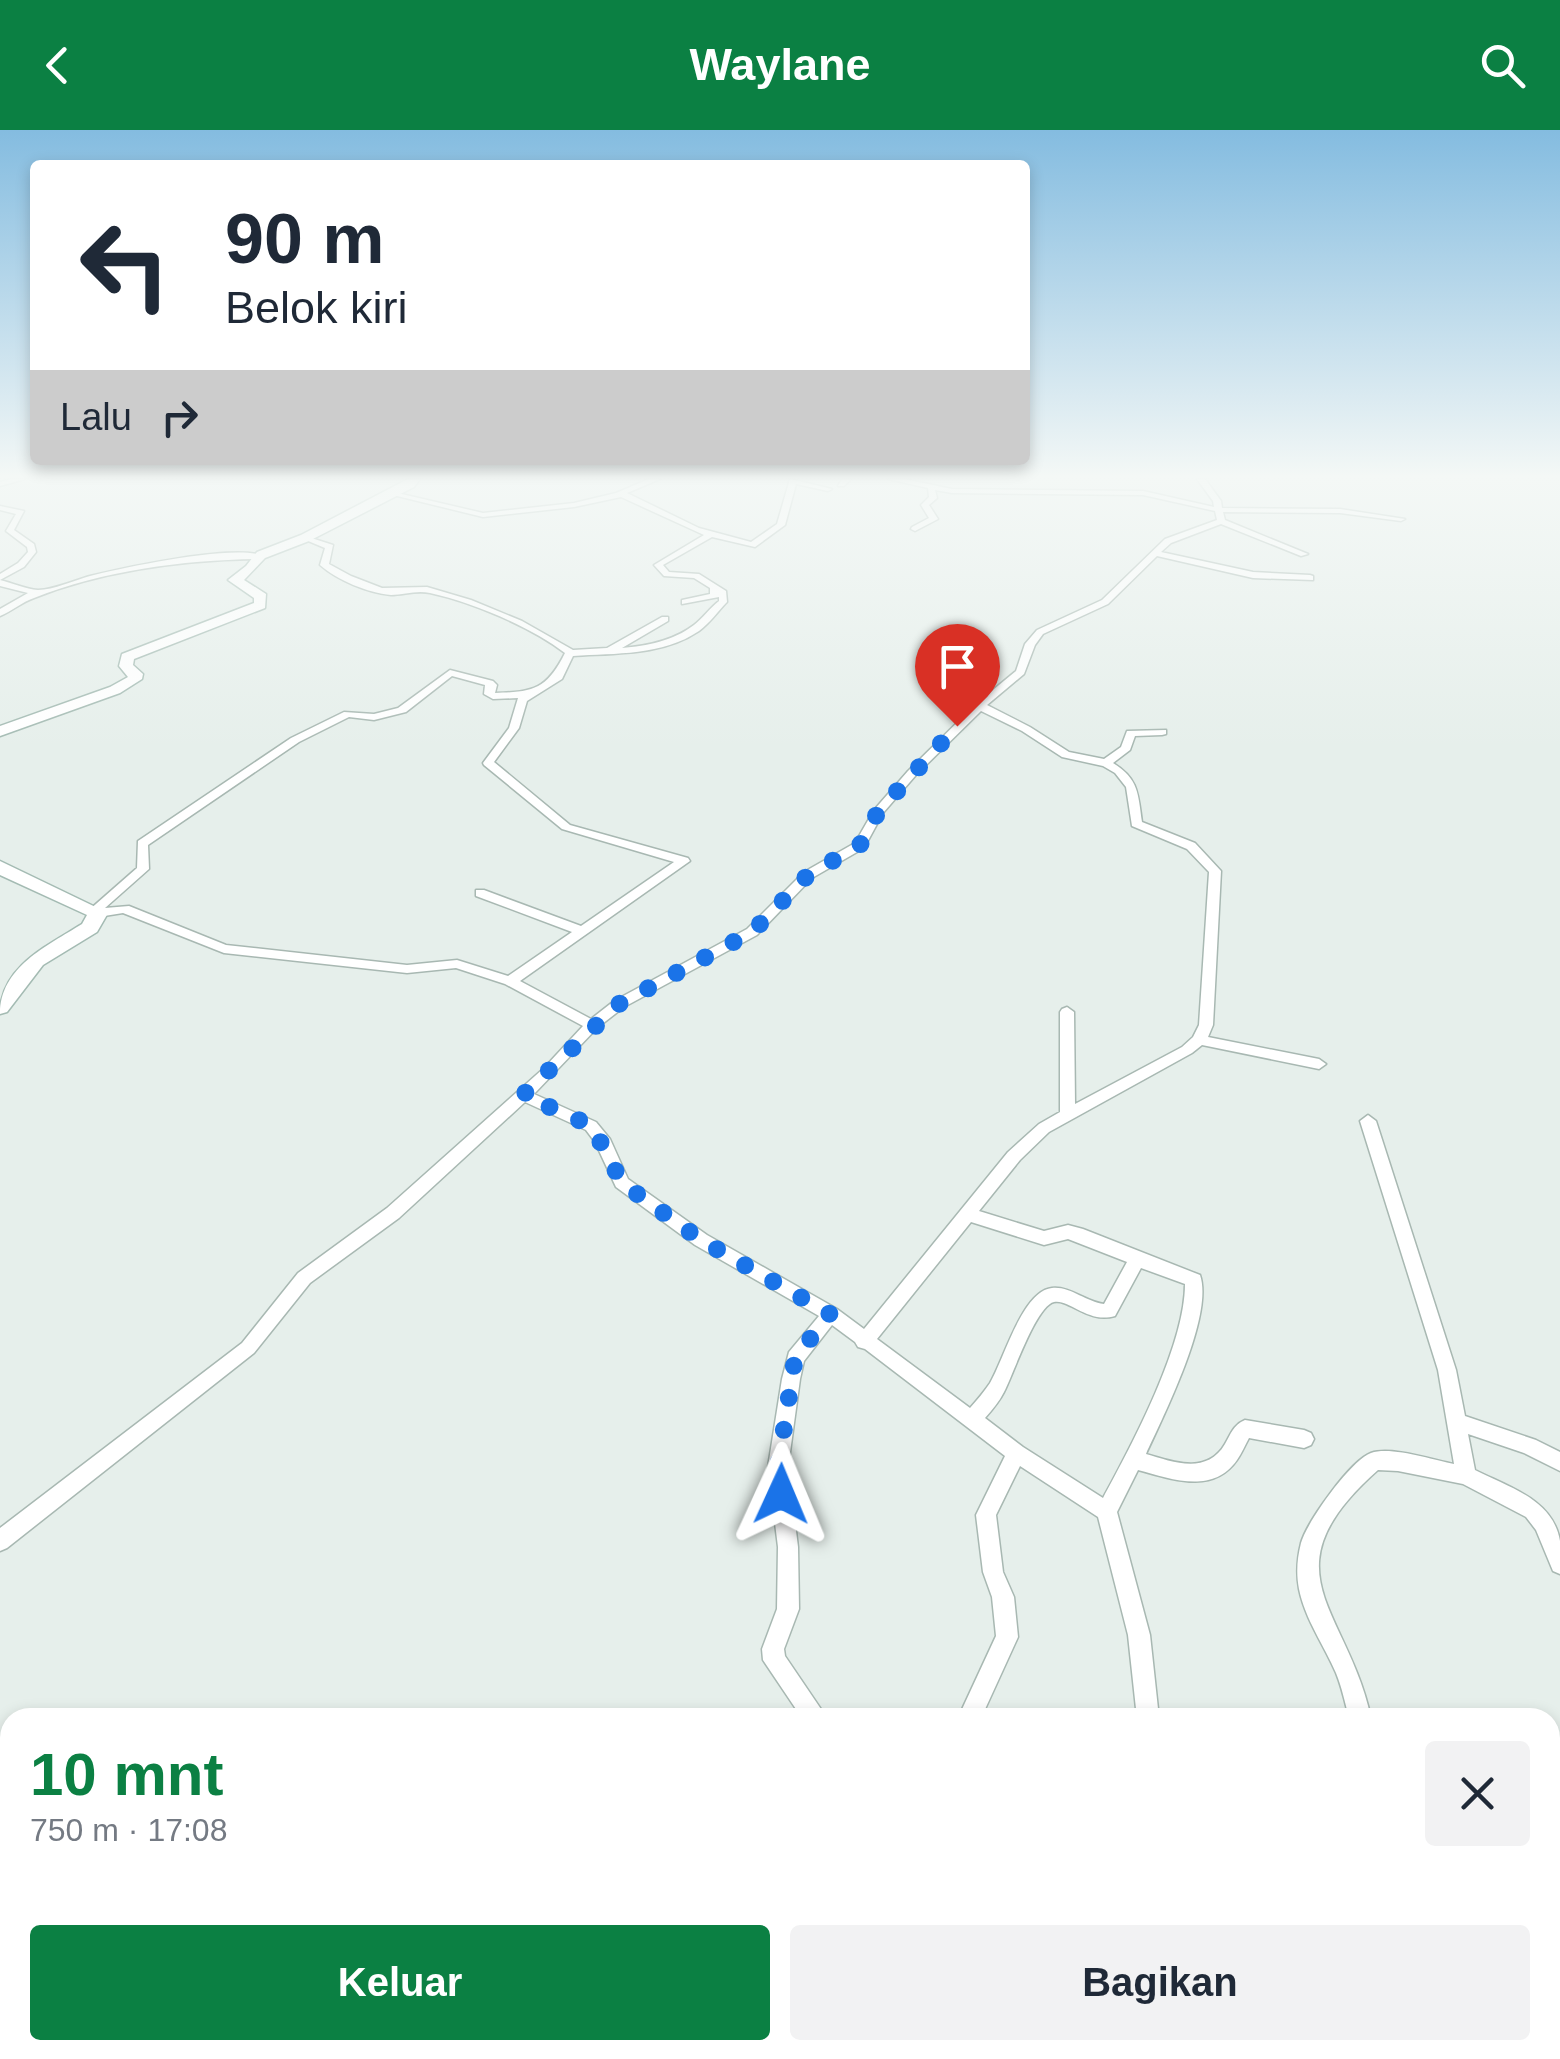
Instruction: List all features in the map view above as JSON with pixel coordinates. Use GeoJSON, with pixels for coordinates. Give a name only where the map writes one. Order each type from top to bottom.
{"type":"FeatureCollection","features":[{"type":"Feature","properties":{"kind":"street"},"geometry":{"type":"LineString","coordinates":[[0,614],[34,595],[132,569]]}},
{"type":"Feature","properties":{"kind":"street"},"geometry":{"type":"LineString","coordinates":[[0,730],[115,690],[136,674],[126,666],[126,657],[260,605],[261,597],[235,580],[251,569]]}},
{"type":"Feature","properties":{"kind":"street"},"geometry":{"type":"LineString","coordinates":[[329,569],[389,592],[416,587],[456,598],[534,630],[570,654],[653,650],[691,632],[724,600],[696,576],[667,574],[662,569]]}},
{"type":"Feature","properties":{"kind":"street"},"geometry":{"type":"LineString","coordinates":[[0,1541],[248,1348],[304,1278],[393,1214],[523,1095],[592,1025],[619,1004],[752,932],[808,875],[860,845],[878,812],[900,786],[980,706],[1021,672],[1030,644],[1040,632],[1087,614],[1141,569]]}},
{"type":"Feature","properties":{"kind":"street"},"geometry":{"type":"LineString","coordinates":[[1195,569],[1215,576]]}},
{"type":"Feature","properties":{"kind":"street"},"geometry":{"type":"LineString","coordinates":[[1223,569],[1310,578]]}},
{"type":"Feature","properties":{"kind":"street"},"geometry":{"type":"LineString","coordinates":[[0,581],[36,592],[34,595]]}},
{"type":"Feature","properties":{"kind":"street"},"geometry":{"type":"LineString","coordinates":[[684,602],[715,596],[714,588]]}},
{"type":"Feature","properties":{"kind":"street"},"geometry":{"type":"LineString","coordinates":[[608,651],[665,619]]}},
{"type":"Feature","properties":{"kind":"street"},"geometry":{"type":"LineString","coordinates":[[510,982],[579,930],[684,861],[566,826],[494,770],[488,757],[514,728],[522,700],[558,677],[570,654]]}},
{"type":"Feature","properties":{"kind":"street"},"geometry":{"type":"LineString","coordinates":[[0,1007],[36,961],[90,928],[96,912],[143,869],[142,844],[300,737],[348,714],[374,717],[402,710],[450,673],[489,682],[489,694],[493,696],[529,695]]}},
{"type":"Feature","properties":{"kind":"street"},"geometry":{"type":"LineString","coordinates":[[864,1342],[1014,1156],[1044,1128],[1167,1062],[1199,1040],[1206,1025],[1215,871],[1191,846],[1136,824],[1132,787],[1106,764],[1074,759],[980,706]]}},
{"type":"Feature","properties":{"kind":"street"},"geometry":{"type":"LineString","coordinates":[[1106,764],[1126,748],[1131,733],[1162,732]]}},
{"type":"Feature","properties":{"kind":"street"},"geometry":{"type":"LineString","coordinates":[[0,867],[18,879],[96,912],[124,909],[224,950],[407,969],[457,964],[510,982],[592,1025]]}},
{"type":"Feature","properties":{"kind":"street"},"geometry":{"type":"LineString","coordinates":[[480,893],[579,930]]}},
{"type":"Feature","properties":{"kind":"street"},"geometry":{"type":"LineString","coordinates":[[1066,1012],[1068,1114]]}},
{"type":"Feature","properties":{"kind":"street"},"geometry":{"type":"LineString","coordinates":[[1199,1040],[1319,1064]]}},
{"type":"Feature","properties":{"kind":"street"},"geometry":{"type":"LineString","coordinates":[[523,1095],[592,1126],[622,1183],[701,1240],[830,1314],[1016,1453],[1107,1512],[1139,1635],[1147,1708]]}},
{"type":"Feature","properties":{"kind":"street"},"geometry":{"type":"LineString","coordinates":[[1368,1121],[1447,1370],[1466,1476]]}},
{"type":"Feature","properties":{"kind":"street"},"geometry":{"type":"LineString","coordinates":[[970,1215],[1044,1238],[1068,1232],[1084,1236],[1194,1280],[1196,1286],[1175,1363],[1136,1460],[1107,1512]]}},
{"type":"Feature","properties":{"kind":"street"},"geometry":{"type":"LineString","coordinates":[[972,1420],[995,1391],[1032,1314],[1044,1298],[1055,1295],[1096,1312],[1109,1311],[1137,1259]]}},
{"type":"Feature","properties":{"kind":"street"},"geometry":{"type":"LineString","coordinates":[[809,1708],[774,1660],[773,1648],[788,1609],[788,1547],[778,1467],[795,1358],[830,1314]]}},
{"type":"Feature","properties":{"kind":"street"},"geometry":{"type":"LineString","coordinates":[[1457,1422],[1528,1446],[1560,1462]]}},
{"type":"Feature","properties":{"kind":"street"},"geometry":{"type":"LineString","coordinates":[[1136,1460],[1178,1473],[1204,1474],[1223,1462],[1244,1429],[1304,1438]]}},
{"type":"Feature","properties":{"kind":"street"},"geometry":{"type":"LineString","coordinates":[[974,1708],[1007,1636],[1004,1598],[993,1572],[986,1515],[1016,1453]]}},
{"type":"Feature","properties":{"kind":"street"},"geometry":{"type":"LineString","coordinates":[[1359,1708],[1346,1666],[1307,1592],[1304,1574],[1312,1538],[1352,1480],[1374,1461],[1466,1476],[1537,1513],[1560,1564]]}},
{"type":"Feature","properties":{"kind":"route"},"geometry":{"type":"LineString","coordinates":[[781,1494],[778,1467],[795,1358],[830,1314],[701,1240],[622,1183],[592,1126],[523,1095],[592,1025],[619,1004],[752,932],[808,875],[860,845],[878,812],[957,726]]}}]}
